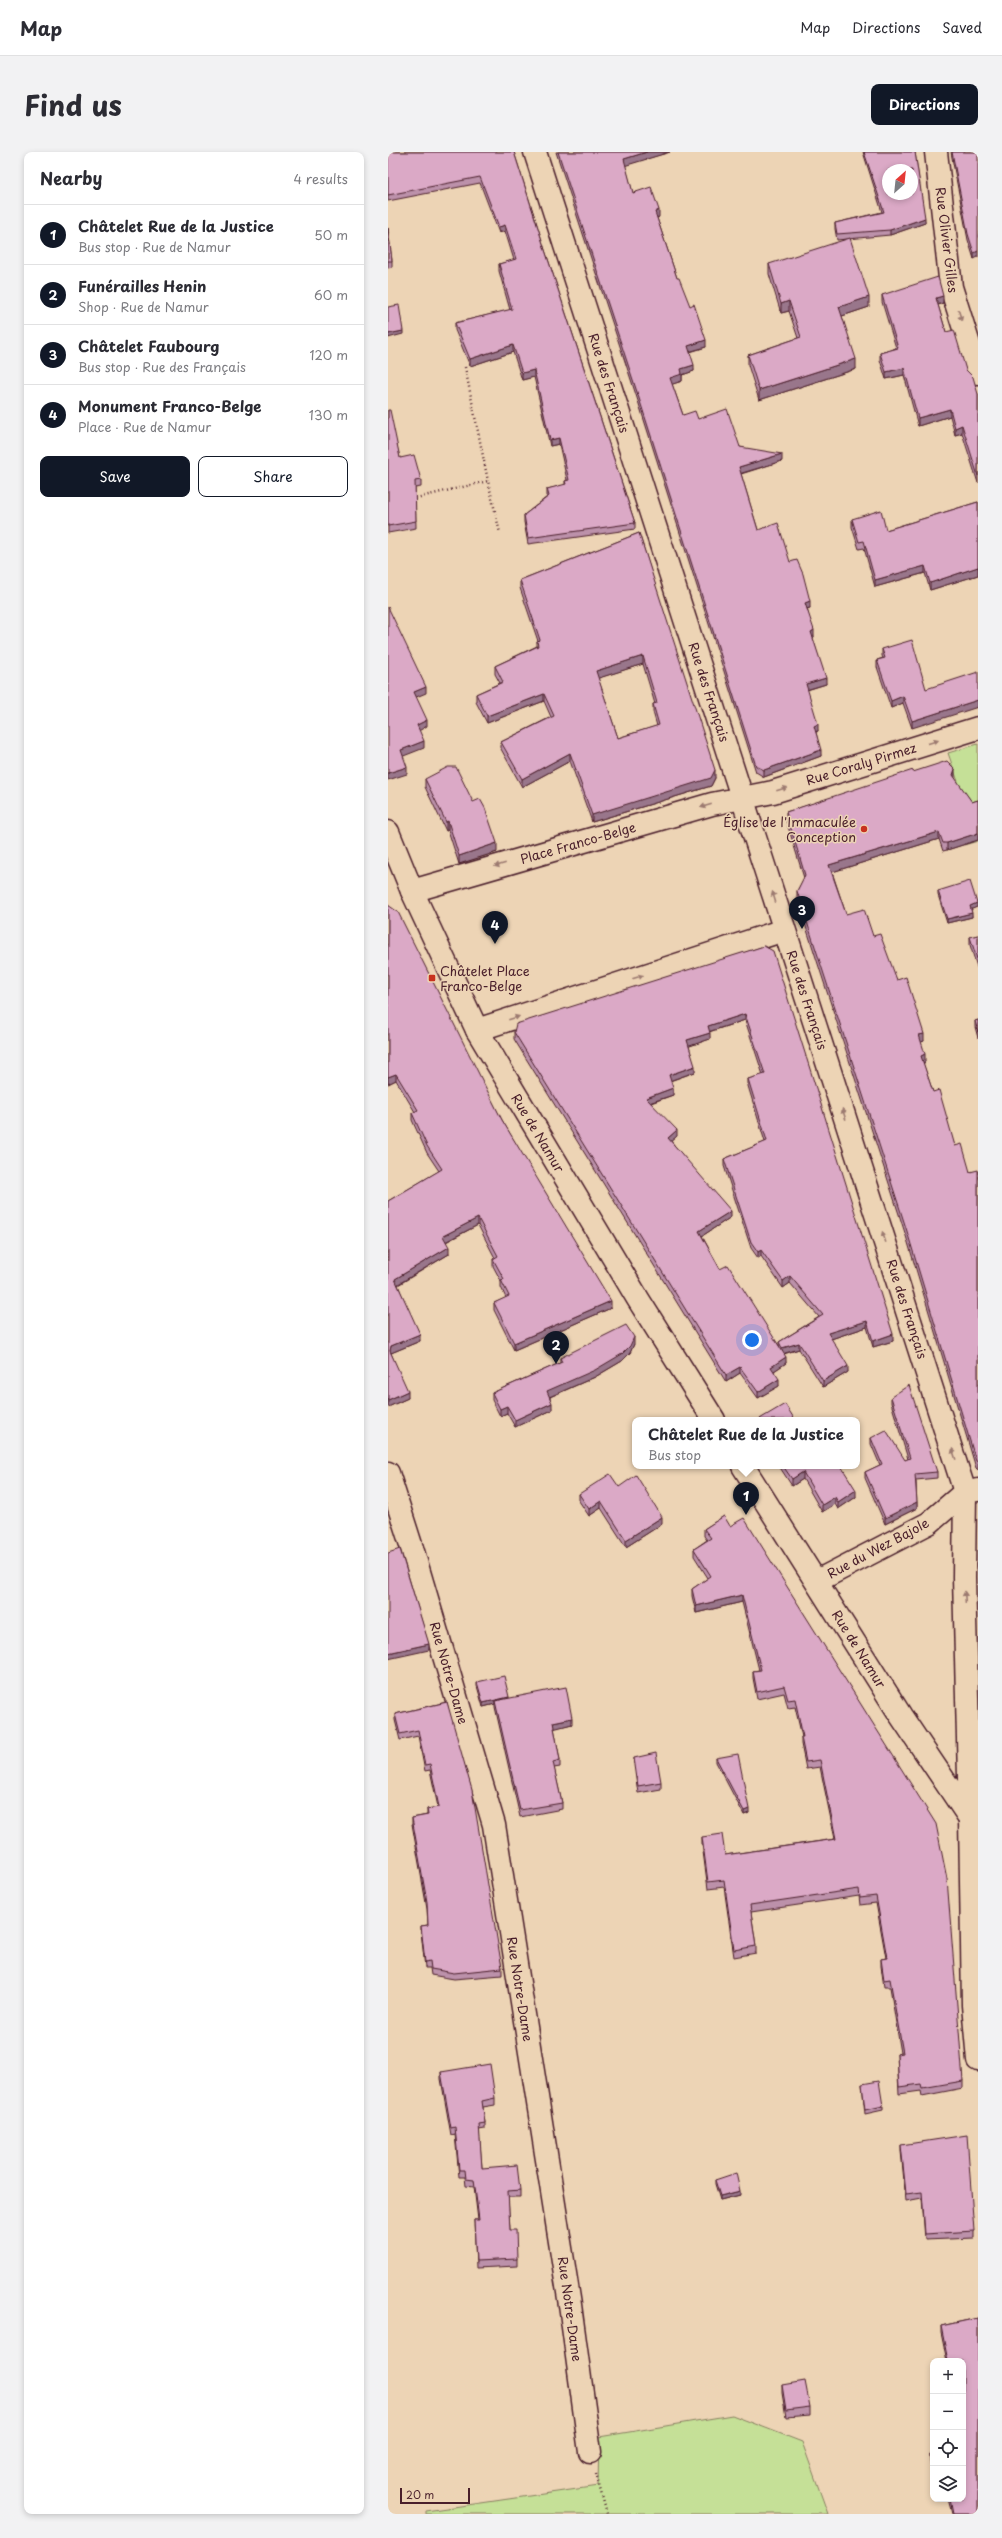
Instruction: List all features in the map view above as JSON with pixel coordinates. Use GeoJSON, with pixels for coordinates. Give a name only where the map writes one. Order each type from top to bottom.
{"type":"FeatureCollection","features":[{"type":"Feature","properties":{"kind":"main road","name":"Rue des Français"},"geometry":{"type":"LineString","coordinates":[[535,152],[744,799],[784,930],[972,1491],[964,1577],[974,1825],[973,2005],[978,2060]]}},
{"type":"Feature","properties":{"kind":"main road","name":"Rue Olivier Gilles"},"geometry":{"type":"LineString","coordinates":[[936,152],[951,288],[978,373]]}},
{"type":"Feature","properties":{"kind":"main road","name":"Rue Coraly Pirmez"},"geometry":{"type":"LineString","coordinates":[[744,799],[978,728]]}},
{"type":"Feature","properties":{"kind":"main road","name":"Place Franco-Belge"},"geometry":{"type":"LineString","coordinates":[[412,891],[712,804],[744,799]]}},
{"type":"Feature","properties":{"kind":"main road","name":"Rue de Namur"},"geometry":{"type":"LineString","coordinates":[[388,832],[394,863],[412,891],[477,1030],[634,1292],[712,1417]]}},
{"type":"Feature","properties":{"kind":"main road"},"geometry":{"type":"LineString","coordinates":[[477,1030],[784,930]]}},
{"type":"Feature","properties":{"kind":"main road","name":"Rue de Namur"},"geometry":{"type":"LineString","coordinates":[[745,1469],[901,1716],[974,1825]]}},
{"type":"Feature","properties":{"kind":"main road","name":"Rue Notre-Dame"},"geometry":{"type":"LineString","coordinates":[[388,1473],[412,1548],[494,1825],[570,2305],[590,2452]]}},
{"type":"Feature","properties":{"kind":"main road","name":"Rue du Wez Bajole"},"geometry":{"type":"LineString","coordinates":[[817,1581],[929,1523],[972,1491]]}},
{"type":"Feature","properties":{"kind":"path"},"geometry":{"type":"LineString","coordinates":[[465,367],[500,533]]}},
{"type":"Feature","properties":{"kind":"path"},"geometry":{"type":"LineString","coordinates":[[409,500],[488,481]]}},
{"type":"Feature","properties":{"kind":"path"},"geometry":{"type":"LineString","coordinates":[[590,2452],[608,2514]]}},
{"type":"Feature","properties":{"kind":"green space"},"geometry":{"type":"Polygon","coordinates":[[[978,744],[978,841],[964,845],[957,821],[968,810],[948,753],[978,744]]]}},
{"type":"Feature","properties":{"kind":"green space"},"geometry":{"type":"Polygon","coordinates":[[[732,2415],[802,2442],[828,2514],[426,2514],[426,2511],[598,2486],[599,2437],[732,2415]]]}},
{"type":"Feature","properties":{"kind":"building"},"geometry":{"type":"Polygon","coordinates":[[[388,152],[514,152],[635,523],[528,538],[524,515],[549,496],[547,489],[566,484],[565,481],[569,480],[559,438],[550,440],[534,370],[522,373],[513,345],[470,359],[455,323],[512,309],[499,264],[516,259],[505,225],[499,227],[480,177],[388,195],[388,152]]]}},
{"type":"Feature","properties":{"kind":"building"},"geometry":{"type":"Polygon","coordinates":[[[558,152],[647,152],[624,159],[633,193],[651,187],[659,210],[655,212],[677,278],[679,278],[690,306],[694,304],[706,340],[688,346],[694,365],[681,369],[682,374],[670,378],[683,415],[695,411],[698,419],[727,409],[740,447],[782,454],[739,467],[758,530],[778,523],[790,562],[797,560],[803,574],[810,601],[805,603],[814,630],[811,632],[826,678],[806,684],[818,724],[814,726],[821,750],[764,770],[756,766],[638,395],[558,152]]]}},
{"type":"Feature","properties":{"kind":"building"},"geometry":{"type":"Polygon","coordinates":[[[864,152],[915,152],[917,164],[882,164],[882,200],[918,200],[918,172],[925,218],[890,230],[837,234],[835,223],[884,212],[864,152]]]}},
{"type":"Feature","properties":{"kind":"building"},"geometry":{"type":"Polygon","coordinates":[[[952,152],[978,152],[978,251],[974,253],[968,234],[952,152]]]}},
{"type":"Feature","properties":{"kind":"building"},"geometry":{"type":"Polygon","coordinates":[[[388,228],[392,261],[388,261],[388,228]]]}},
{"type":"Feature","properties":{"kind":"building"},"geometry":{"type":"Polygon","coordinates":[[[850,238],[869,297],[839,307],[856,359],[759,390],[748,355],[801,337],[789,301],[781,304],[769,264],[850,238]]]}},
{"type":"Feature","properties":{"kind":"building"},"geometry":{"type":"Polygon","coordinates":[[[938,277],[943,296],[936,298],[946,332],[954,330],[966,370],[973,377],[978,394],[978,476],[962,425],[955,428],[950,409],[918,418],[904,368],[886,372],[880,353],[898,348],[882,295],[938,277]]]}},
{"type":"Feature","properties":{"kind":"building"},"geometry":{"type":"Polygon","coordinates":[[[399,305],[403,331],[388,334],[388,307],[399,305]]]}},
{"type":"Feature","properties":{"kind":"building"},"geometry":{"type":"Polygon","coordinates":[[[388,410],[390,410],[400,458],[414,455],[421,480],[415,481],[416,521],[388,526],[388,410]]]}},
{"type":"Feature","properties":{"kind":"building"},"geometry":{"type":"Polygon","coordinates":[[[978,502],[978,567],[930,583],[925,566],[875,580],[864,541],[859,542],[852,519],[881,510],[886,530],[978,502]]]}},
{"type":"Feature","properties":{"kind":"building"},"geometry":{"type":"Polygon","coordinates":[[[639,533],[715,770],[711,778],[592,815],[570,753],[522,779],[501,742],[554,716],[544,694],[487,716],[476,694],[503,682],[495,666],[538,646],[537,641],[540,640],[520,580],[639,533]],[[643,656],[596,671],[618,738],[659,725],[653,704],[657,703],[643,656]]]}},
{"type":"Feature","properties":{"kind":"building"},"geometry":{"type":"Polygon","coordinates":[[[388,607],[426,687],[414,692],[427,720],[417,725],[424,741],[401,750],[407,767],[388,773],[388,607]]]}},
{"type":"Feature","properties":{"kind":"building"},"geometry":{"type":"Polygon","coordinates":[[[912,640],[926,689],[978,672],[978,700],[912,721],[903,696],[891,701],[877,660],[885,658],[882,649],[912,640]]]}},
{"type":"Feature","properties":{"kind":"building"},"geometry":{"type":"Polygon","coordinates":[[[947,761],[955,769],[953,775],[972,802],[978,800],[978,833],[943,843],[939,832],[829,865],[846,914],[864,909],[873,936],[880,934],[897,980],[906,977],[924,1034],[919,1035],[925,1054],[921,1056],[933,1092],[939,1090],[955,1146],[962,1144],[970,1172],[978,1170],[978,1462],[976,1461],[906,1228],[797,891],[805,875],[786,812],[913,770],[913,772],[947,761]]]}},
{"type":"Feature","properties":{"kind":"building"},"geometry":{"type":"Polygon","coordinates":[[[448,767],[456,767],[473,802],[480,799],[485,808],[497,843],[459,856],[448,821],[446,822],[425,779],[448,767]]]}},
{"type":"Feature","properties":{"kind":"building"},"geometry":{"type":"Polygon","coordinates":[[[970,881],[977,903],[970,906],[972,913],[947,919],[938,891],[970,881]]]}},
{"type":"Feature","properties":{"kind":"building"},"geometry":{"type":"Polygon","coordinates":[[[388,905],[398,912],[502,1120],[611,1301],[514,1343],[494,1303],[509,1296],[501,1280],[504,1279],[493,1259],[498,1256],[478,1218],[443,1236],[449,1247],[395,1279],[420,1334],[391,1346],[390,1351],[408,1391],[388,1400],[388,1201],[442,1169],[427,1146],[412,1113],[418,1110],[396,1074],[388,1077],[388,905]]]}},
{"type":"Feature","properties":{"kind":"building"},"geometry":{"type":"Polygon","coordinates":[[[978,935],[978,962],[970,937],[978,935]]]}},
{"type":"Feature","properties":{"kind":"building"},"geometry":{"type":"Polygon","coordinates":[[[764,946],[773,951],[893,1334],[873,1341],[867,1321],[828,1333],[848,1366],[823,1381],[799,1343],[782,1348],[779,1342],[823,1315],[790,1276],[783,1281],[761,1250],[758,1252],[751,1242],[724,1159],[767,1141],[748,1079],[765,1074],[745,1014],[708,1026],[710,1033],[687,1040],[695,1066],[669,1075],[673,1088],[646,1098],[677,1130],[668,1138],[731,1211],[699,1231],[720,1269],[728,1265],[786,1357],[771,1367],[779,1379],[758,1392],[740,1367],[726,1375],[514,1032],[516,1024],[764,946]]]}},
{"type":"Feature","properties":{"kind":"building"},"geometry":{"type":"Polygon","coordinates":[[[978,1020],[978,1032],[975,1021],[978,1020]]]}},
{"type":"Feature","properties":{"kind":"building"},"geometry":{"type":"Polygon","coordinates":[[[626,1325],[634,1337],[630,1346],[622,1354],[595,1370],[547,1391],[552,1403],[515,1420],[507,1406],[500,1409],[492,1393],[562,1362],[560,1358],[626,1325]]]}},
{"type":"Feature","properties":{"kind":"building"},"geometry":{"type":"Polygon","coordinates":[[[909,1385],[937,1472],[915,1474],[917,1502],[885,1518],[865,1472],[882,1464],[871,1438],[886,1430],[905,1460],[910,1458],[891,1397],[909,1385]]]}},
{"type":"Feature","properties":{"kind":"building"},"geometry":{"type":"Polygon","coordinates":[[[785,1404],[793,1417],[763,1417],[785,1404]]]}},
{"type":"Feature","properties":{"kind":"building"},"geometry":{"type":"Polygon","coordinates":[[[785,1469],[843,1469],[856,1490],[838,1502],[835,1497],[822,1505],[803,1472],[792,1479],[785,1469]]]}},
{"type":"Feature","properties":{"kind":"building"},"geometry":{"type":"Polygon","coordinates":[[[610,1474],[619,1487],[636,1475],[662,1517],[626,1540],[601,1501],[589,1509],[579,1494],[610,1474]]]}},
{"type":"Feature","properties":{"kind":"building"},"geometry":{"type":"Polygon","coordinates":[[[724,1516],[730,1526],[744,1518],[936,1824],[947,1879],[963,2081],[922,2088],[921,2084],[899,2087],[897,2054],[903,2053],[890,1979],[884,1980],[881,1959],[887,1958],[876,1896],[860,1898],[859,1889],[750,1905],[756,1946],[734,1950],[724,1880],[708,1882],[702,1837],[722,1834],[725,1855],[836,1839],[820,1760],[806,1762],[801,1737],[803,1737],[795,1699],[788,1700],[784,1686],[757,1692],[753,1671],[761,1670],[742,1595],[696,1606],[692,1589],[711,1576],[694,1549],[711,1538],[704,1529],[724,1516]]]}},
{"type":"Feature","properties":{"kind":"building"},"geometry":{"type":"Polygon","coordinates":[[[400,1549],[429,1644],[388,1653],[388,1553],[400,1549]]]}},
{"type":"Feature","properties":{"kind":"building"},"geometry":{"type":"Polygon","coordinates":[[[504,1676],[509,1697],[483,1703],[477,1682],[504,1676]]]}},
{"type":"Feature","properties":{"kind":"building"},"geometry":{"type":"Polygon","coordinates":[[[566,1687],[572,1718],[553,1722],[560,1760],[553,1762],[562,1803],[520,1810],[495,1701],[566,1687]]]}},
{"type":"Feature","properties":{"kind":"building"},"geometry":{"type":"Polygon","coordinates":[[[447,1702],[472,1790],[502,1968],[454,1973],[431,1969],[430,1961],[425,1962],[421,1926],[428,1925],[427,1902],[412,1818],[428,1815],[427,1809],[439,1807],[430,1764],[425,1765],[418,1730],[400,1734],[395,1714],[447,1702]]]}},
{"type":"Feature","properties":{"kind":"building"},"geometry":{"type":"Polygon","coordinates":[[[656,1753],[661,1782],[638,1786],[634,1758],[656,1753]]]}},
{"type":"Feature","properties":{"kind":"building"},"geometry":{"type":"Polygon","coordinates":[[[738,1754],[749,1809],[744,1811],[716,1758],[738,1754]]]}},
{"type":"Feature","properties":{"kind":"building"},"geometry":{"type":"Polygon","coordinates":[[[490,2064],[495,2098],[482,2101],[485,2123],[479,2124],[482,2168],[517,2165],[520,2190],[508,2191],[510,2230],[516,2230],[517,2259],[476,2261],[474,2220],[479,2220],[474,2180],[466,2179],[465,2170],[459,2170],[455,2127],[451,2128],[441,2072],[490,2064]]]}},
{"type":"Feature","properties":{"kind":"building"},"geometry":{"type":"Polygon","coordinates":[[[879,2081],[883,2106],[865,2110],[862,2084],[879,2081]]]}},
{"type":"Feature","properties":{"kind":"building"},"geometry":{"type":"Polygon","coordinates":[[[967,2135],[974,2231],[925,2234],[922,2192],[906,2194],[901,2145],[967,2135]]]}},
{"type":"Feature","properties":{"kind":"building"},"geometry":{"type":"Polygon","coordinates":[[[736,2173],[740,2191],[720,2196],[715,2180],[736,2173]]]}},
{"type":"Feature","properties":{"kind":"building"},"geometry":{"type":"Polygon","coordinates":[[[978,2318],[978,2514],[953,2514],[951,2502],[966,2502],[966,2358],[947,2358],[941,2326],[978,2318]]]}},
{"type":"Feature","properties":{"kind":"building"},"geometry":{"type":"Polygon","coordinates":[[[805,2381],[810,2407],[786,2410],[782,2385],[805,2381]]]}},
{"type":"Feature","properties":{"kind":"place","name":"Église de l'Immaculée Conception"},"geometry":{"type":"Point","coordinates":[864,829]}},
{"type":"Feature","properties":{"kind":"place","name":"Châtelet Faubourg"},"geometry":{"type":"Point","coordinates":[802,929]}},
{"type":"Feature","properties":{"kind":"place","name":"Monument Franco-Belge"},"geometry":{"type":"Point","coordinates":[495,944]}},
{"type":"Feature","properties":{"kind":"place","name":"Châtelet Place Franco-Belge"},"geometry":{"type":"Point","coordinates":[432,978]}},
{"type":"Feature","properties":{"kind":"place","name":"Funérailles Henin"},"geometry":{"type":"Point","coordinates":[556,1364]}},
{"type":"Feature","properties":{"kind":"place","name":"Châtelet Rue de la Justice"},"geometry":{"type":"Point","coordinates":[746,1515]}}]}
